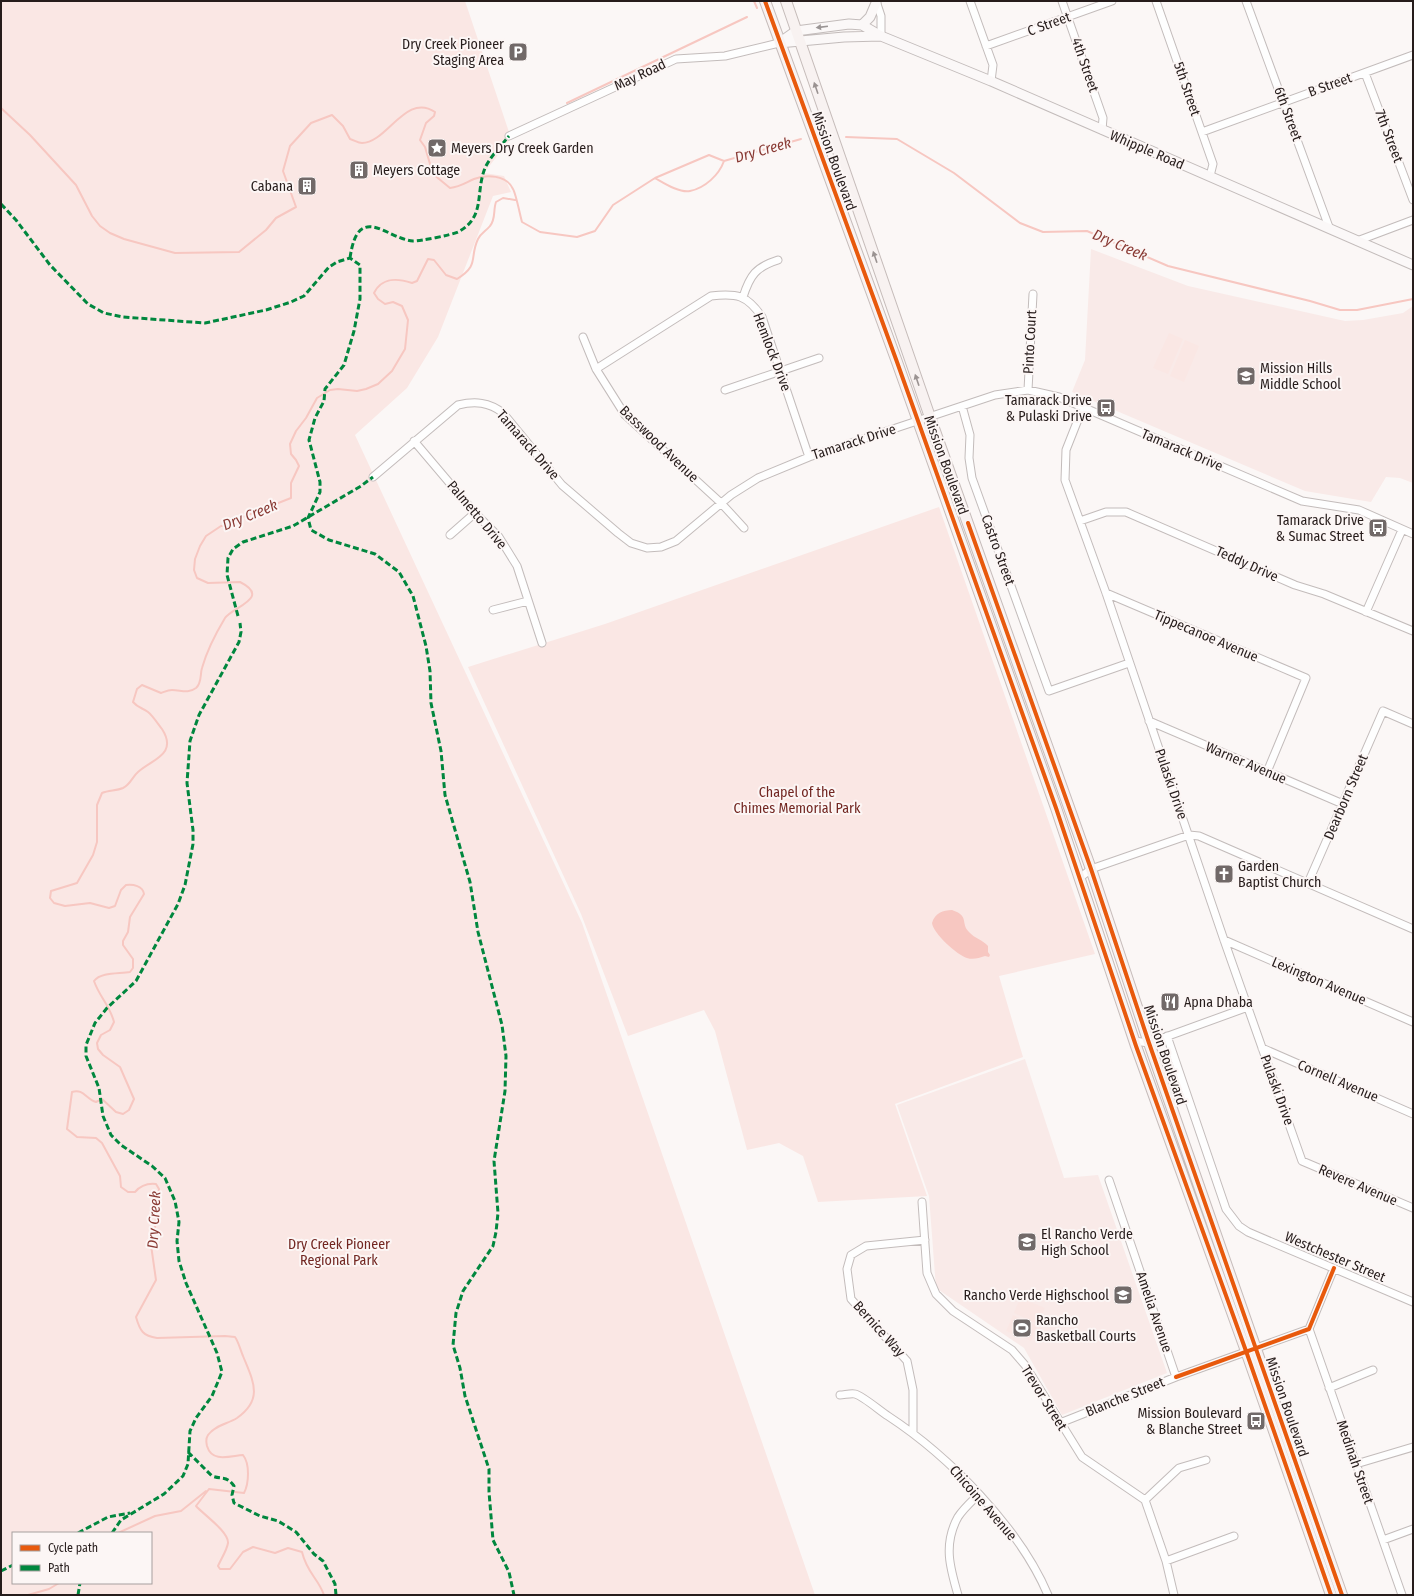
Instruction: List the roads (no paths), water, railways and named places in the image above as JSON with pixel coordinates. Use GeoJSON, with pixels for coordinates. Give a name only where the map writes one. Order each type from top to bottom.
{"type":"FeatureCollection","features":[{"type":"Feature","properties":{"kind":"main road","name":"Mission Boulevard"},"geometry":{"type":"LineString","coordinates":[[765,1],[779,43],[919,421],[1081,877],[1134,1041],[1342,1595]]}},
{"type":"Feature","properties":{"kind":"main road","name":"Mission Boulevard"},"geometry":{"type":"LineString","coordinates":[[786,1],[930,417],[1091,869],[1331,1595]]}},
{"type":"Feature","properties":{"kind":"main road"},"geometry":{"type":"LineString","coordinates":[[862,25],[870,17],[876,2]]}},
{"type":"Feature","properties":{"kind":"main road","name":"Whipple Road"},"geometry":{"type":"LineString","coordinates":[[779,43],[796,31],[848,24],[862,25],[881,36],[991,81],[1329,227],[1357,241],[1413,265]]}},
{"type":"Feature","properties":{"kind":"main road","name":"Whipple Road"},"geometry":{"type":"LineString","coordinates":[[779,43],[844,37],[881,36]]}},
{"type":"Feature","properties":{"kind":"street"},"geometry":{"type":"LineString","coordinates":[[970,1],[993,65],[991,81]]}},
{"type":"Feature","properties":{"kind":"street","name":"4th Street"},"geometry":{"type":"LineString","coordinates":[[1062,1],[1103,118],[1102,130]]}},
{"type":"Feature","properties":{"kind":"street","name":"C Street"},"geometry":{"type":"LineString","coordinates":[[986,46],[1112,1]]}},
{"type":"Feature","properties":{"kind":"street","name":"5th Street"},"geometry":{"type":"LineString","coordinates":[[1156,1],[1214,164],[1210,176]]}},
{"type":"Feature","properties":{"kind":"street","name":"6th Street"},"geometry":{"type":"LineString","coordinates":[[1246,1],[1329,227]]}},
{"type":"Feature","properties":{"kind":"street"},"geometry":{"type":"LineString","coordinates":[[876,2],[881,16],[881,36]]}},
{"type":"Feature","properties":{"kind":"street","name":"May Road"},"geometry":{"type":"LineString","coordinates":[[509,136],[676,58],[725,56],[779,43]]}},
{"type":"Feature","properties":{"kind":"street","name":"B Street"},"geometry":{"type":"LineString","coordinates":[[1202,132],[1413,55]]}},
{"type":"Feature","properties":{"kind":"street","name":"7th Street"},"geometry":{"type":"LineString","coordinates":[[1365,73],[1413,200]]}},
{"type":"Feature","properties":{"kind":"street"},"geometry":{"type":"LineString","coordinates":[[1357,241],[1413,220]]}},
{"type":"Feature","properties":{"kind":"street"},"geometry":{"type":"LineString","coordinates":[[743,297],[748,282],[757,270],[766,264],[778,260]]}},
{"type":"Feature","properties":{"kind":"street","name":"Hemlock Drive"},"geometry":{"type":"LineString","coordinates":[[596,369],[711,296],[728,294],[743,297],[754,306],[762,317],[809,457]]}},
{"type":"Feature","properties":{"kind":"street","name":"Pinto Court"},"geometry":{"type":"LineString","coordinates":[[1028,390],[1033,294]]}},
{"type":"Feature","properties":{"kind":"street","name":"Basswood Avenue"},"geometry":{"type":"LineString","coordinates":[[583,337],[596,369],[625,415],[721,503],[744,528]]}},
{"type":"Feature","properties":{"kind":"street"},"geometry":{"type":"LineString","coordinates":[[725,390],[819,358]]}},
{"type":"Feature","properties":{"kind":"street","name":"Tamarack Drive"},"geometry":{"type":"LineString","coordinates":[[373,476],[458,405],[469,402],[480,403],[494,407],[503,413],[562,485],[618,533],[631,543],[647,548],[661,547],[676,541],[721,503],[758,478],[809,457],[995,395],[1028,390],[1059,397],[1302,501],[1359,510],[1413,534]]}},
{"type":"Feature","properties":{"kind":"street","name":"Castro Street"},"geometry":{"type":"LineString","coordinates":[[962,406],[970,435],[969,458],[972,478],[1049,691],[1130,663]]}},
{"type":"Feature","properties":{"kind":"street","name":"Pulaski Drive"},"geometry":{"type":"LineString","coordinates":[[1083,407],[1066,450],[1064,461],[1065,480],[1106,593],[1224,940],[1302,1161]]}},
{"type":"Feature","properties":{"kind":"street","name":"Palmetto Drive"},"geometry":{"type":"LineString","coordinates":[[414,441],[475,513],[499,537],[517,566],[542,643]]}},
{"type":"Feature","properties":{"kind":"street","name":"Teddy Drive"},"geometry":{"type":"LineString","coordinates":[[1080,521],[1106,512],[1126,512],[1284,580],[1413,631]]}},
{"type":"Feature","properties":{"kind":"street"},"geometry":{"type":"LineString","coordinates":[[450,535],[475,513]]}},
{"type":"Feature","properties":{"kind":"street"},"geometry":{"type":"LineString","coordinates":[[1366,612],[1402,530]]}},
{"type":"Feature","properties":{"kind":"street","name":"Tippecanoe Avenue"},"geometry":{"type":"LineString","coordinates":[[1106,593],[1306,678],[1267,772]]}},
{"type":"Feature","properties":{"kind":"street"},"geometry":{"type":"LineString","coordinates":[[493,610],[528,600]]}},
{"type":"Feature","properties":{"kind":"street","name":"Dearborn Street"},"geometry":{"type":"LineString","coordinates":[[1308,883],[1383,711],[1413,724]]}},
{"type":"Feature","properties":{"kind":"street","name":"Warner Avenue"},"geometry":{"type":"LineString","coordinates":[[1149,721],[1343,804]]}},
{"type":"Feature","properties":{"kind":"street"},"geometry":{"type":"LineString","coordinates":[[1081,877],[1091,869],[1189,835],[1199,836],[1413,928]]}},
{"type":"Feature","properties":{"kind":"street","name":"Lexington Avenue"},"geometry":{"type":"LineString","coordinates":[[1224,940],[1413,1022]]}},
{"type":"Feature","properties":{"kind":"street"},"geometry":{"type":"LineString","coordinates":[[1134,1041],[1149,1043],[1248,1008]]}},
{"type":"Feature","properties":{"kind":"street","name":"Westchester Street"},"geometry":{"type":"LineString","coordinates":[[1167,1036],[1226,1209],[1239,1226],[1248,1232],[1413,1302]]}},
{"type":"Feature","properties":{"kind":"street","name":"Cornell Avenue"},"geometry":{"type":"LineString","coordinates":[[1262,1048],[1413,1114]]}},
{"type":"Feature","properties":{"kind":"street","name":"Revere Avenue"},"geometry":{"type":"LineString","coordinates":[[1302,1161],[1413,1208]]}},
{"type":"Feature","properties":{"kind":"street","name":"Amelia Avenue"},"geometry":{"type":"LineString","coordinates":[[1109,1180],[1176,1377]]}},
{"type":"Feature","properties":{"kind":"street","name":"Trevor Street"},"geometry":{"type":"LineString","coordinates":[[922,1202],[927,1273],[936,1294],[953,1311],[1012,1350],[1025,1365],[1082,1457],[1145,1500]]}},
{"type":"Feature","properties":{"kind":"street","name":"Bernice Way"},"geometry":{"type":"LineString","coordinates":[[913,1432],[913,1390],[907,1361],[851,1299],[848,1269],[851,1255],[866,1246],[925,1240]]}},
{"type":"Feature","properties":{"kind":"street"},"geometry":{"type":"LineString","coordinates":[[1309,1329],[1334,1268]]}},
{"type":"Feature","properties":{"kind":"street","name":"Blanche Street"},"geometry":{"type":"LineString","coordinates":[[1060,1423],[1176,1377],[1309,1329]]}},
{"type":"Feature","properties":{"kind":"street","name":"Medinah Street"},"geometry":{"type":"LineString","coordinates":[[1309,1329],[1402,1595]]}},
{"type":"Feature","properties":{"kind":"street"},"geometry":{"type":"LineString","coordinates":[[1329,1388],[1373,1370]]}},
{"type":"Feature","properties":{"kind":"street","name":"Chicoine Avenue"},"geometry":{"type":"LineString","coordinates":[[840,1395],[855,1394],[913,1432],[961,1474],[1017,1540],[1043,1582],[1048,1595]]}},
{"type":"Feature","properties":{"kind":"street"},"geometry":{"type":"LineString","coordinates":[[1356,1464],[1413,1447]]}},
{"type":"Feature","properties":{"kind":"street"},"geometry":{"type":"LineString","coordinates":[[1174,1595],[1166,1561],[1145,1500],[1179,1468],[1206,1460]]}},
{"type":"Feature","properties":{"kind":"street"},"geometry":{"type":"LineString","coordinates":[[958,1595],[949,1563],[949,1542],[958,1517],[979,1494]]}},
{"type":"Feature","properties":{"kind":"street"},"geometry":{"type":"LineString","coordinates":[[1383,1540],[1413,1529]]}},
{"type":"Feature","properties":{"kind":"street"},"geometry":{"type":"LineString","coordinates":[[1166,1561],[1234,1536]]}},
{"type":"Feature","properties":{"kind":"waterway"},"geometry":{"type":"LineString","coordinates":[[754,1],[757,8]]}},
{"type":"Feature","properties":{"kind":"waterway"},"geometry":{"type":"LineString","coordinates":[[567,103],[747,17]]}},
{"type":"Feature","properties":{"kind":"waterway"},"geometry":{"type":"LineString","coordinates":[[1,108],[30,135],[76,185],[92,216],[100,226],[110,233],[124,239],[175,253],[239,252],[266,230],[276,218],[296,207],[283,171],[290,146],[311,123],[332,115],[343,126],[350,139],[362,143],[371,141],[406,113],[415,108],[425,108],[435,112],[434,116],[426,123],[420,140],[425,147],[433,174],[450,188],[460,186],[484,176],[501,178],[510,184],[513,189],[522,222],[540,232],[577,237],[595,231],[613,205],[655,178],[709,155],[724,161],[801,139]]}},
{"type":"Feature","properties":{"kind":"waterway","name":"Dry Creek"},"geometry":{"type":"LineString","coordinates":[[846,137],[897,139],[954,173],[1020,223],[1043,232],[1087,231],[1168,266],[1310,301],[1340,310],[1357,310],[1413,299]]}},
{"type":"Feature","properties":{"kind":"waterway","name":"Dry Creek"},"geometry":{"type":"LineString","coordinates":[[655,178],[681,191],[690,191],[701,187],[711,180],[719,171],[724,161]]}},
{"type":"Feature","properties":{"kind":"waterway","name":"Dry Creek"},"geometry":{"type":"LineString","coordinates":[[209,1489],[244,1493],[247,1484],[248,1468],[243,1455],[217,1457],[209,1451],[206,1442],[208,1435],[214,1429],[237,1418],[251,1404],[254,1389],[250,1374],[235,1337],[157,1338],[148,1336],[143,1332],[136,1317],[156,1280],[151,1245],[155,1227],[159,1189],[156,1184],[150,1184],[142,1186],[135,1192],[128,1192],[121,1187],[120,1176],[102,1143],[96,1138],[77,1137],[67,1129],[72,1092],[79,1091],[96,1102],[102,1099],[116,1112],[123,1114],[129,1110],[134,1099],[120,1067],[103,1055],[98,1049],[97,1043],[101,1035],[110,1030],[114,1022],[110,1011],[94,981],[101,976],[130,972],[133,968],[133,959],[123,945],[123,941],[128,932],[130,917],[144,894],[140,887],[126,885],[121,890],[115,906],[109,908],[90,903],[65,906],[54,903],[50,898],[51,891],[77,883],[93,855],[97,842],[97,805],[102,793],[126,786],[138,772],[162,755],[165,750],[167,744],[166,737],[162,729],[150,714],[133,702],[137,689],[142,685],[161,693],[171,690],[187,691],[196,688],[199,684],[202,668],[209,648],[225,618],[251,598],[252,593],[249,588],[240,582],[208,583],[197,578],[194,570],[195,559],[206,536],[221,526],[226,526],[240,518],[291,498],[291,483],[299,466],[291,454],[290,444],[296,431],[306,418],[317,398],[330,390],[338,389],[357,391],[366,389],[378,384],[392,371],[405,349],[408,320],[402,306],[393,302],[385,304],[378,299],[374,293],[377,288],[381,284],[390,280],[401,280],[412,283],[417,281],[428,259],[434,260],[446,275],[457,279],[469,270],[473,261],[475,246],[478,239],[492,223],[496,202],[503,198],[515,200]]}},
{"type":"Feature","properties":{"kind":"waterway","name":"Dry Creek"},"geometry":{"type":"LineString","coordinates":[[209,1489],[196,1506],[220,1529],[227,1539],[228,1543],[218,1566],[220,1569],[230,1569],[243,1552],[253,1547],[275,1553],[288,1548],[302,1552],[307,1565],[322,1589],[324,1595]]}},
{"type":"Feature","properties":{"kind":"waterway"},"geometry":{"type":"LineString","coordinates":[[120,1532],[155,1516],[181,1511],[206,1491]]}},
{"type":"Feature","properties":{"kind":"waterway"},"geometry":{"type":"LineString","coordinates":[[28,1595],[49,1589],[57,1584]]}},
{"type":"Feature","properties":{"kind":"place","name":"Dry Creek Pioneer Staging Area"},"geometry":{"type":"Point","coordinates":[518,52]}},
{"type":"Feature","properties":{"kind":"place","name":"Meyers Dry Creek Garden"},"geometry":{"type":"Point","coordinates":[437,148]}},
{"type":"Feature","properties":{"kind":"place","name":"Meyers Cottage"},"geometry":{"type":"Point","coordinates":[359,170]}},
{"type":"Feature","properties":{"kind":"place","name":"Cabana"},"geometry":{"type":"Point","coordinates":[307,186]}},
{"type":"Feature","properties":{"kind":"place","name":"Mission Hills Middle School"},"geometry":{"type":"Point","coordinates":[1246,376]}},
{"type":"Feature","properties":{"kind":"place","name":"Tamarack Drive & Pulaski Drive"},"geometry":{"type":"Point","coordinates":[1106,408]}},
{"type":"Feature","properties":{"kind":"place","name":"Tamarack Drive & Sumac Street"},"geometry":{"type":"Point","coordinates":[1378,528]}},
{"type":"Feature","properties":{"kind":"place","name":"Garden Baptist Church"},"geometry":{"type":"Point","coordinates":[1224,874]}},
{"type":"Feature","properties":{"kind":"place","name":"Apna Dhaba"},"geometry":{"type":"Point","coordinates":[1170,1002]}},
{"type":"Feature","properties":{"kind":"place","name":"El Rancho Verde High School"},"geometry":{"type":"Point","coordinates":[1027,1242]}},
{"type":"Feature","properties":{"kind":"place","name":"Rancho Verde Highschool"},"geometry":{"type":"Point","coordinates":[1123,1295]}},
{"type":"Feature","properties":{"kind":"place","name":"Rancho Basketball Courts"},"geometry":{"type":"Point","coordinates":[1022,1328]}},
{"type":"Feature","properties":{"kind":"place","name":"Mission Boulevard & Blanche Street"},"geometry":{"type":"Point","coordinates":[1256,1421]}},
{"type":"Feature","properties":{"kind":"park label","name":"Chapel of the Chimes Memorial Park"},"geometry":{"type":"Point","coordinates":[797,800]}},
{"type":"Feature","properties":{"kind":"park label","name":"Dry Creek Pioneer Regional Park"},"geometry":{"type":"Point","coordinates":[339,1252]}}]}
